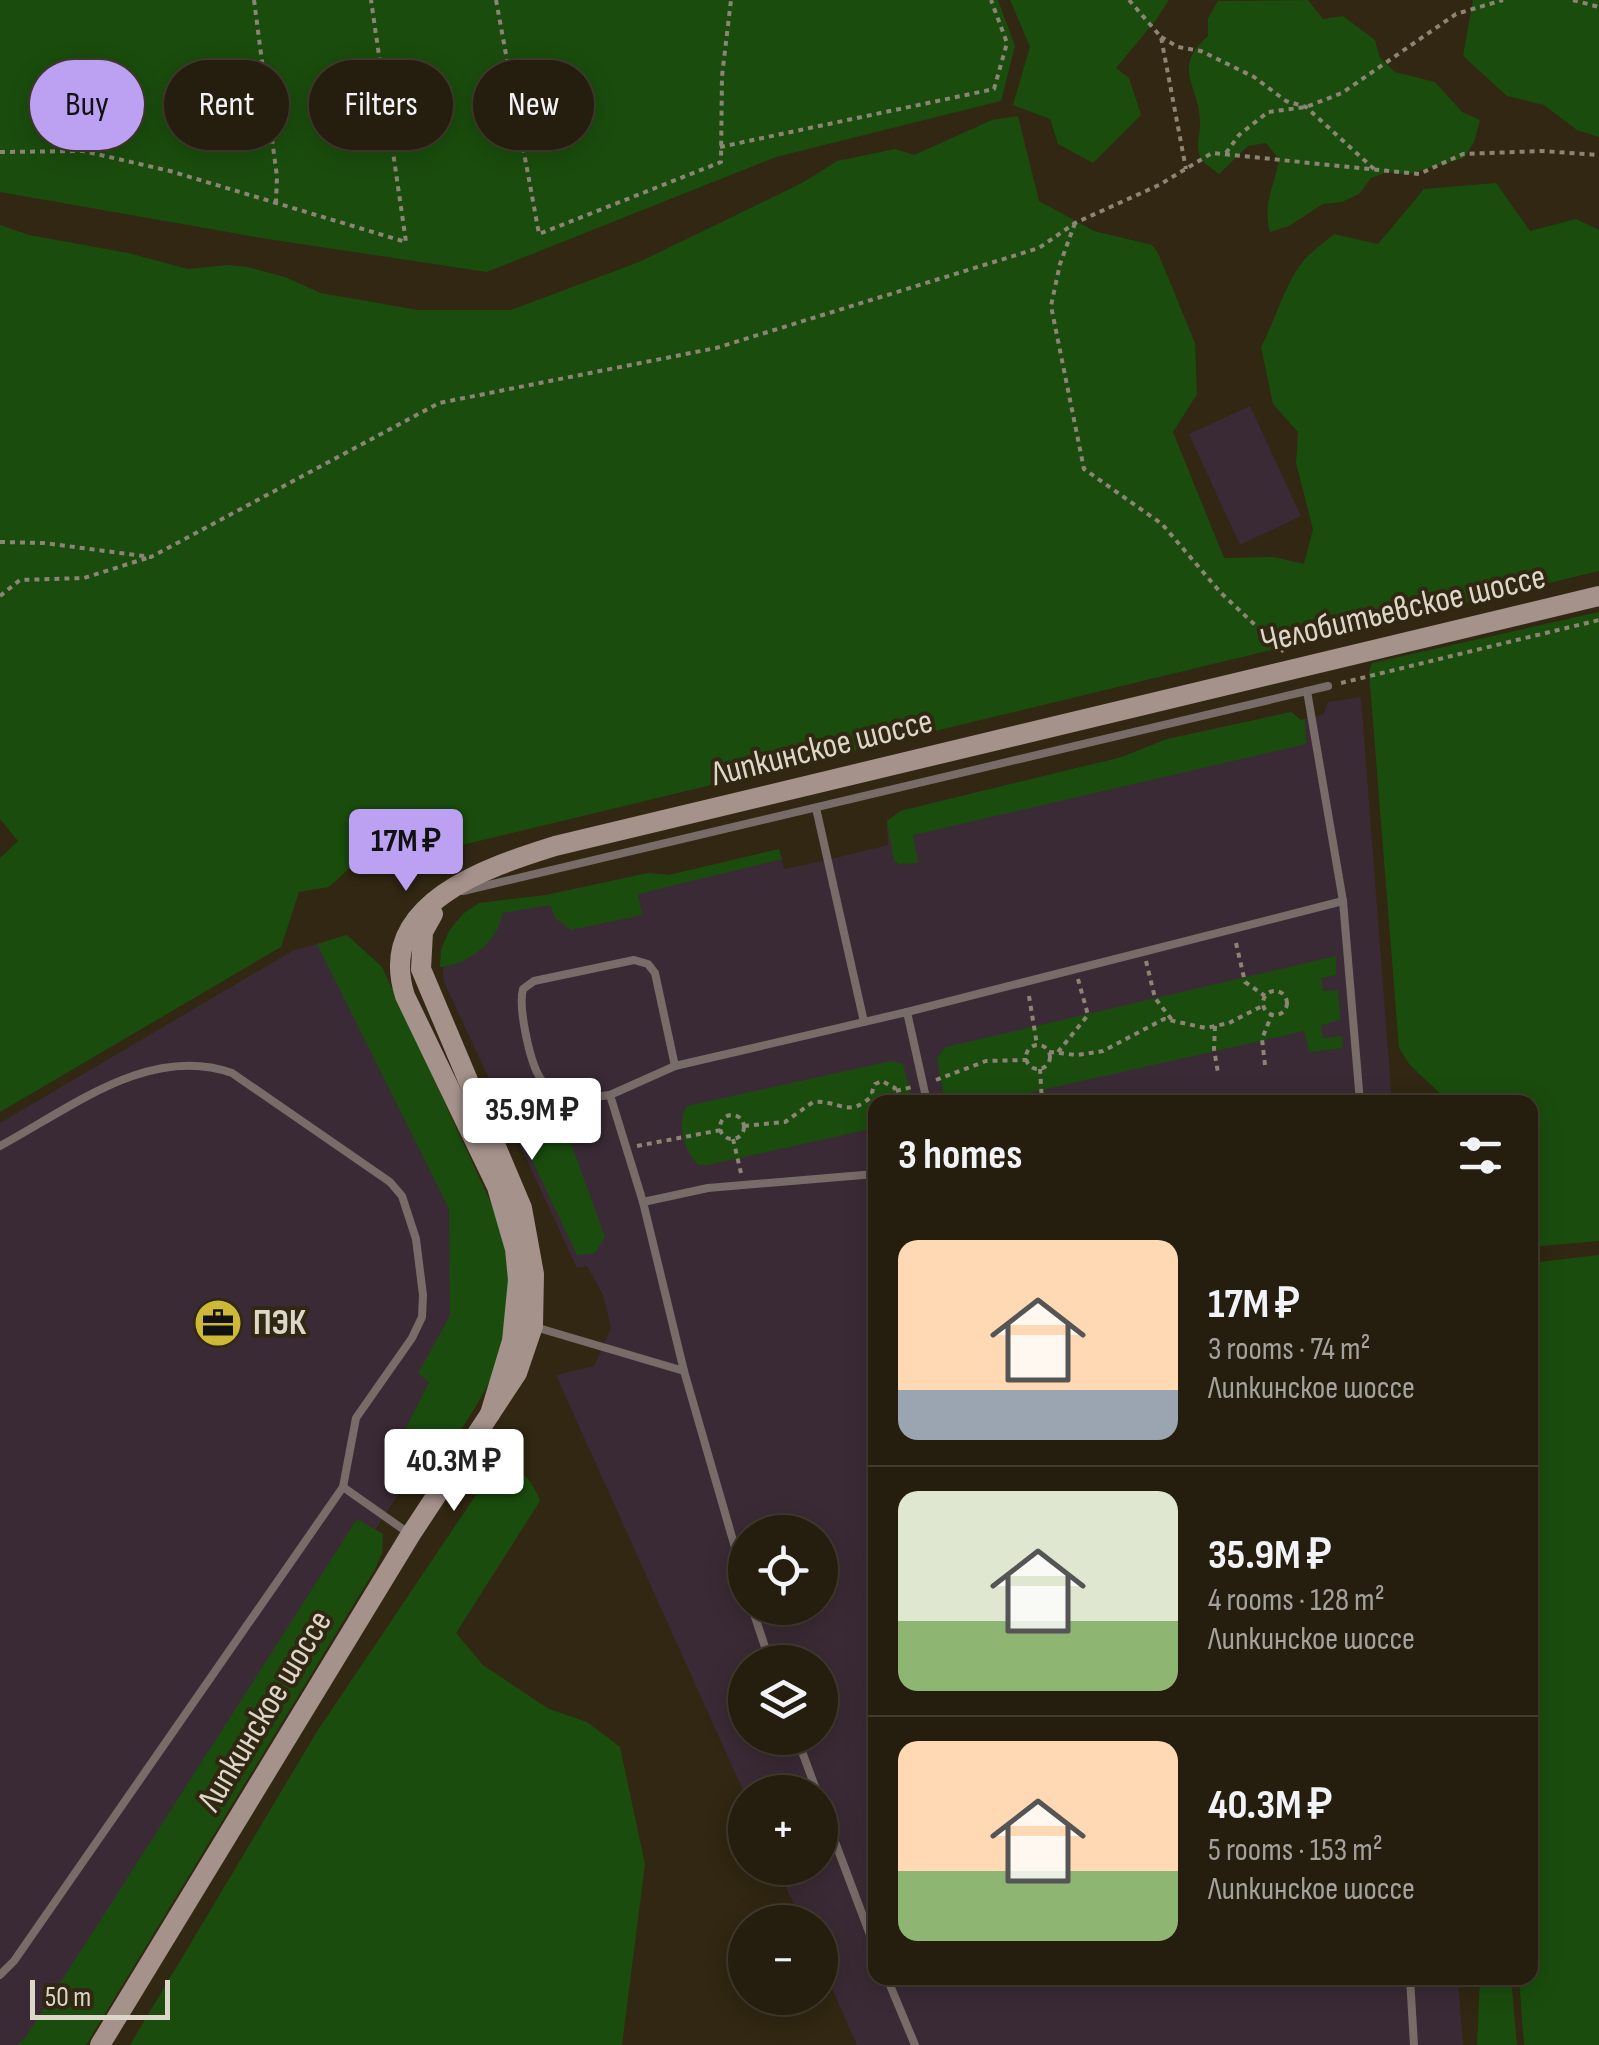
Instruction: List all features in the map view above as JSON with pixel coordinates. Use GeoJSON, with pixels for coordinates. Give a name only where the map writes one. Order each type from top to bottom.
{"type":"FeatureCollection","features":[{"type":"Feature","properties":{"kind":"street","name":"Челобитьевское шоссе"},"geometry":{"type":"LineString","coordinates":[[1223,685],[1599,596]]}},
{"type":"Feature","properties":{"kind":"street","name":"Липкинское шоссе"},"geometry":{"type":"LineString","coordinates":[[524,1325],[516,1249],[506,1213],[406,996],[398,964],[401,946],[419,916],[469,876],[555,846],[1223,685]]}},
{"type":"Feature","properties":{"kind":"street","name":"Липкинское шоссе"},"geometry":{"type":"LineString","coordinates":[[100,2045],[411,1534],[490,1414],[524,1325],[534,1274],[522,1208],[421,970],[423,932],[444,895]]}},
{"type":"Feature","properties":{"kind":"street"},"geometry":{"type":"LineString","coordinates":[[409,931],[415,973],[431,998]]}},
{"type":"Feature","properties":{"kind":"lane"},"geometry":{"type":"LineString","coordinates":[[444,895],[1328,686]]}},
{"type":"Feature","properties":{"kind":"lane"},"geometry":{"type":"LineString","coordinates":[[1307,692],[1343,902],[1359,1095]]}},
{"type":"Feature","properties":{"kind":"lane"},"geometry":{"type":"LineString","coordinates":[[816,808],[864,1022]]}},
{"type":"Feature","properties":{"kind":"lane"},"geometry":{"type":"LineString","coordinates":[[675,1066],[655,973],[648,964],[634,960],[534,981],[523,988],[520,1000],[534,1065],[541,1080],[570,1100],[610,1095],[675,1066],[1343,902]]}},
{"type":"Feature","properties":{"kind":"lane"},"geometry":{"type":"LineString","coordinates":[[907,1012],[926,1095]]}},
{"type":"Feature","properties":{"kind":"lane"},"geometry":{"type":"LineString","coordinates":[[0,1146],[133,1074],[162,1066],[201,1064],[232,1073],[390,1182],[402,1196],[416,1239],[424,1295],[422,1317],[412,1338],[356,1418],[342,1487],[14,1961],[0,1975]]}},
{"type":"Feature","properties":{"kind":"lane"},"geometry":{"type":"LineString","coordinates":[[610,1095],[643,1202],[684,1371],[728,1523]]}},
{"type":"Feature","properties":{"kind":"lane"},"geometry":{"type":"LineString","coordinates":[[643,1202],[708,1188],[868,1175]]}},
{"type":"Feature","properties":{"kind":"lane"},"geometry":{"type":"LineString","coordinates":[[524,1325],[684,1371]]}},
{"type":"Feature","properties":{"kind":"lane"},"geometry":{"type":"LineString","coordinates":[[342,1487],[411,1534]]}},
{"type":"Feature","properties":{"kind":"lane"},"geometry":{"type":"LineString","coordinates":[[838,1850],[868,1929]]}},
{"type":"Feature","properties":{"kind":"lane"},"geometry":{"type":"LineString","coordinates":[[890,1985],[915,2045]]}},
{"type":"Feature","properties":{"kind":"lane"},"geometry":{"type":"LineString","coordinates":[[1410,1985],[1414,2045]]}},
{"type":"Feature","properties":{"kind":"path"},"geometry":{"type":"LineString","coordinates":[[254,0],[277,177],[276,202]]}},
{"type":"Feature","properties":{"kind":"path"},"geometry":{"type":"LineString","coordinates":[[0,152],[83,151],[170,171],[406,242],[372,0]]}},
{"type":"Feature","properties":{"kind":"path"},"geometry":{"type":"LineString","coordinates":[[496,0],[540,234],[721,162],[722,76],[730,0]]}},
{"type":"Feature","properties":{"kind":"path"},"geometry":{"type":"LineString","coordinates":[[720,147],[994,89],[1006,44],[991,0]]}},
{"type":"Feature","properties":{"kind":"path"},"geometry":{"type":"LineString","coordinates":[[1129,0],[1162,37],[1178,47],[1201,51],[1254,77],[1286,101],[1306,106],[1375,171]]}},
{"type":"Feature","properties":{"kind":"path"},"geometry":{"type":"LineString","coordinates":[[1226,152],[1239,135],[1268,112],[1306,106],[1342,93],[1456,14],[1502,0]]}},
{"type":"Feature","properties":{"kind":"path"},"geometry":{"type":"LineString","coordinates":[[1572,0],[1599,7]]}},
{"type":"Feature","properties":{"kind":"path"},"geometry":{"type":"LineString","coordinates":[[1162,37],[1186,169]]}},
{"type":"Feature","properties":{"kind":"path"},"geometry":{"type":"LineString","coordinates":[[0,596],[20,580],[84,578],[151,557],[439,403],[716,348],[1040,248],[1075,223],[1159,186],[1212,153],[1419,174],[1463,154],[1542,151],[1599,155]]}},
{"type":"Feature","properties":{"kind":"path"},"geometry":{"type":"LineString","coordinates":[[1075,223],[1060,264],[1051,306],[1084,469],[1162,524],[1221,593],[1300,666]]}},
{"type":"Feature","properties":{"kind":"path"},"geometry":{"type":"LineString","coordinates":[[0,542],[44,543],[151,557]]}},
{"type":"Feature","properties":{"kind":"path"},"geometry":{"type":"LineString","coordinates":[[1328,686],[1599,620]]}},
{"type":"Feature","properties":{"kind":"path"},"geometry":{"type":"LineString","coordinates":[[1233,930],[1245,982],[1266,996]]}},
{"type":"Feature","properties":{"kind":"path"},"geometry":{"type":"LineString","coordinates":[[1143,952],[1156,998],[1172,1020]]}},
{"type":"Feature","properties":{"kind":"path"},"geometry":{"type":"LineString","coordinates":[[1058,1052],[1088,1015],[1076,969]]}},
{"type":"Feature","properties":{"kind":"path"},"geometry":{"type":"LineString","coordinates":[[1027,982],[1037,1045]]}},
{"type":"Feature","properties":{"kind":"path"},"geometry":{"type":"LineString","coordinates":[[1264,1005],[1266,996],[1274,991],[1286,998],[1286,1009],[1272,1014],[1262,1039],[1265,1065]]}},
{"type":"Feature","properties":{"kind":"path"},"geometry":{"type":"LineString","coordinates":[[1264,1005],[1272,1014]]}},
{"type":"Feature","properties":{"kind":"path"},"geometry":{"type":"LineString","coordinates":[[1037,1045],[1050,1052],[1077,1055],[1104,1051],[1152,1023],[1172,1020],[1194,1027],[1215,1026],[1264,1005]]}},
{"type":"Feature","properties":{"kind":"path"},"geometry":{"type":"LineString","coordinates":[[1215,1026],[1218,1072]]}},
{"type":"Feature","properties":{"kind":"path"},"geometry":{"type":"LineString","coordinates":[[1027,1060],[1030,1049],[1037,1045]]}},
{"type":"Feature","properties":{"kind":"path"},"geometry":{"type":"LineString","coordinates":[[1027,1060],[1040,1069],[1049,1063],[1050,1052]]}},
{"type":"Feature","properties":{"kind":"path"},"geometry":{"type":"LineString","coordinates":[[894,1095],[986,1061],[1027,1060]]}},
{"type":"Feature","properties":{"kind":"path"},"geometry":{"type":"LineString","coordinates":[[1040,1069],[1042,1095]]}},
{"type":"Feature","properties":{"kind":"path"},"geometry":{"type":"LineString","coordinates":[[872,1095],[875,1084],[882,1081],[890,1082],[896,1091]]}},
{"type":"Feature","properties":{"kind":"path"},"geometry":{"type":"LineString","coordinates":[[744,1126],[785,1122],[813,1102],[848,1109],[868,1099]]}},
{"type":"Feature","properties":{"kind":"path"},"geometry":{"type":"LineString","coordinates":[[730,1115],[741,1119],[744,1126],[740,1136],[733,1139],[720,1130],[723,1119],[730,1115]]}},
{"type":"Feature","properties":{"kind":"path"},"geometry":{"type":"LineString","coordinates":[[626,1148],[720,1130]]}},
{"type":"Feature","properties":{"kind":"path"},"geometry":{"type":"LineString","coordinates":[[733,1139],[744,1185]]}},
{"type":"Feature","properties":{"kind":"shaded area"},"geometry":{"type":"Polygon","coordinates":[[[1250,406],[1301,516],[1240,545],[1189,434],[1250,406]]]}},
{"type":"Feature","properties":{"kind":"shaded area"},"geometry":{"type":"Polygon","coordinates":[[[1361,697],[1391,1095],[868,1095],[868,1985],[1459,1985],[1463,2045],[857,2045],[838,2002],[838,1905],[794,1905],[785,1885],[838,1885],[838,1775],[736,1775],[556,1375],[594,1366],[611,1328],[603,1295],[587,1266],[577,1268],[444,982],[441,950],[455,922],[479,903],[546,895],[648,873],[669,875],[779,849],[784,869],[827,860],[888,845],[887,821],[900,811],[1122,757],[1167,739],[1291,712],[1301,720],[1323,715],[1328,702],[1361,697]]]}},
{"type":"Feature","properties":{"kind":"shaded area"},"geometry":{"type":"Polygon","coordinates":[[[347,935],[488,1208],[490,1356],[384,1516],[51,2045],[0,2045],[0,1123],[292,951],[347,935]]]}},
{"type":"Feature","properties":{"kind":"green space"},"geometry":{"type":"Polygon","coordinates":[[[0,0],[998,0],[1015,46],[1001,101],[776,157],[487,272],[261,238],[0,192],[0,0]]]}},
{"type":"Feature","properties":{"kind":"green space"},"geometry":{"type":"Polygon","coordinates":[[[1010,0],[1169,0],[1116,68],[1129,78],[1141,115],[1093,163],[1058,144],[1050,119],[1013,105],[1030,47],[1010,0]]]}},
{"type":"Feature","properties":{"kind":"green space"},"geometry":{"type":"Polygon","coordinates":[[[1308,0],[1323,19],[1343,16],[1375,40],[1380,58],[1395,72],[1435,82],[1462,112],[1480,120],[1474,142],[1464,158],[1408,174],[1388,172],[1371,178],[1359,194],[1342,202],[1323,204],[1289,226],[1270,232],[1268,203],[1279,159],[1266,143],[1248,146],[1219,174],[1204,162],[1198,150],[1199,112],[1189,69],[1191,58],[1208,36],[1208,18],[1218,1],[1308,0]]]}},
{"type":"Feature","properties":{"kind":"green space"},"geometry":{"type":"Polygon","coordinates":[[[1473,0],[1599,0],[1599,137],[1577,130],[1544,105],[1507,96],[1463,56],[1473,0]]]}},
{"type":"Feature","properties":{"kind":"green space"},"geometry":{"type":"Polygon","coordinates":[[[1018,116],[1039,201],[1094,231],[1152,245],[1158,253],[1195,343],[1197,394],[1173,432],[1224,558],[1273,557],[1304,564],[1313,529],[1296,463],[1298,432],[1273,404],[1261,347],[1291,280],[1311,253],[1334,234],[1378,244],[1424,189],[1496,183],[1530,231],[1576,219],[1599,230],[1599,571],[437,851],[365,854],[329,887],[299,892],[281,947],[0,1112],[0,858],[18,841],[0,819],[0,225],[29,235],[128,253],[188,269],[247,267],[285,277],[321,293],[418,310],[511,310],[639,262],[802,183],[837,161],[895,149],[914,155],[992,120],[1018,116]]]}},
{"type":"Feature","properties":{"kind":"green space"},"geometry":{"type":"Polygon","coordinates":[[[1599,612],[1599,1241],[1538,1246],[1538,1095],[1442,1095],[1409,1064],[1399,1048],[1369,672],[1372,663],[1599,612]]]}},
{"type":"Feature","properties":{"kind":"green space"},"geometry":{"type":"Polygon","coordinates":[[[1291,712],[1305,719],[1306,744],[913,835],[918,863],[894,861],[887,821],[900,811],[1122,757],[1167,739],[1291,712]]]}},
{"type":"Feature","properties":{"kind":"green space"},"geometry":{"type":"Polygon","coordinates":[[[779,849],[782,859],[638,894],[642,915],[571,930],[555,918],[550,905],[502,913],[495,933],[480,950],[461,962],[440,967],[441,950],[449,931],[479,903],[546,895],[648,873],[669,875],[779,849]]]}},
{"type":"Feature","properties":{"kind":"green space"},"geometry":{"type":"Polygon","coordinates":[[[347,935],[382,967],[503,1229],[508,1300],[501,1354],[474,1409],[433,1472],[425,1477],[410,1462],[415,1450],[406,1428],[429,1382],[418,1373],[450,1316],[449,1209],[317,944],[347,935]]]}},
{"type":"Feature","properties":{"kind":"green space"},"geometry":{"type":"Polygon","coordinates":[[[1336,956],[1336,975],[1321,978],[1323,991],[1338,990],[1340,1020],[1321,1025],[1323,1038],[1342,1036],[1343,1048],[1309,1052],[1304,1031],[1019,1095],[944,1095],[937,1058],[946,1047],[1336,956]]]}},
{"type":"Feature","properties":{"kind":"green space"},"geometry":{"type":"Polygon","coordinates":[[[891,1061],[903,1064],[911,1095],[868,1095],[868,1130],[707,1165],[699,1165],[686,1145],[682,1120],[687,1106],[891,1061]]]}},
{"type":"Feature","properties":{"kind":"green space"},"geometry":{"type":"Polygon","coordinates":[[[564,1124],[605,1237],[595,1253],[577,1255],[517,1128],[564,1124]]]}},
{"type":"Feature","properties":{"kind":"green space"},"geometry":{"type":"Polygon","coordinates":[[[1599,1255],[1599,2045],[1524,2045],[1520,1985],[1538,1985],[1538,1262],[1599,1255]]]}},
{"type":"Feature","properties":{"kind":"green space"},"geometry":{"type":"Polygon","coordinates":[[[496,1465],[524,1475],[540,1501],[456,1633],[483,1665],[549,1709],[587,1722],[620,1747],[645,1864],[622,2045],[130,2045],[316,1733],[496,1465]]]}},
{"type":"Feature","properties":{"kind":"green space"},"geometry":{"type":"Polygon","coordinates":[[[357,1519],[383,1534],[382,1553],[374,1571],[86,2045],[17,2045],[25,2038],[357,1519]]]}},
{"type":"Feature","properties":{"kind":"green space"},"geometry":{"type":"Polygon","coordinates":[[[1480,1985],[1512,1985],[1517,2045],[1477,2045],[1480,1985]]]}},
{"type":"Feature","properties":{"kind":"place","name":"ПЭК"},"geometry":{"type":"Point","coordinates":[218,1323]}}]}
